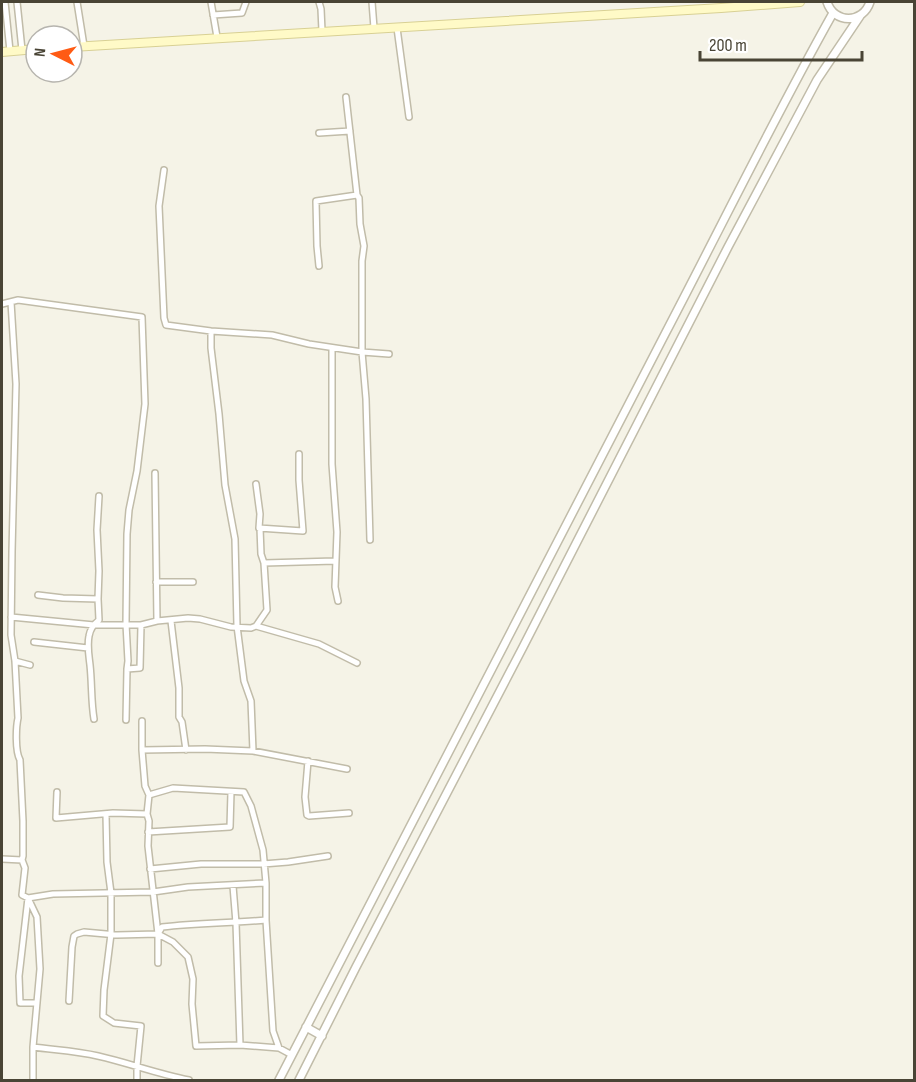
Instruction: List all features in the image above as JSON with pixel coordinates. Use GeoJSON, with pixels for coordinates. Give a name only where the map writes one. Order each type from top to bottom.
{"type":"FeatureCollection","features":[{"type":"Feature","properties":{"kind":"main road"},"geometry":{"type":"LineString","coordinates":[[84,46],[800,2]]}},
{"type":"Feature","properties":{"kind":"main road"},"geometry":{"type":"LineString","coordinates":[[6,51],[22,50]]}},
{"type":"Feature","properties":{"kind":"street"},"geometry":{"type":"LineString","coordinates":[[5,2],[6,51]]}},
{"type":"Feature","properties":{"kind":"street"},"geometry":{"type":"LineString","coordinates":[[17,2],[22,50]]}},
{"type":"Feature","properties":{"kind":"street"},"geometry":{"type":"LineString","coordinates":[[77,2],[80,24]]}},
{"type":"Feature","properties":{"kind":"street"},"geometry":{"type":"LineString","coordinates":[[211,2],[217,38]]}},
{"type":"Feature","properties":{"kind":"street"},"geometry":{"type":"LineString","coordinates":[[213,15],[242,13],[246,2]]}},
{"type":"Feature","properties":{"kind":"street"},"geometry":{"type":"LineString","coordinates":[[319,2],[322,31]]}},
{"type":"Feature","properties":{"kind":"street"},"geometry":{"type":"LineString","coordinates":[[372,2],[374,28]]}},
{"type":"Feature","properties":{"kind":"street"},"geometry":{"type":"LineString","coordinates":[[827,2],[833,13],[839,17],[853,19],[860,16]]}},
{"type":"Feature","properties":{"kind":"street"},"geometry":{"type":"LineString","coordinates":[[299,1080],[728,247],[817,80],[870,2]]}},
{"type":"Feature","properties":{"kind":"street"},"geometry":{"type":"LineString","coordinates":[[279,1080],[749,169],[833,13]]}},
{"type":"Feature","properties":{"kind":"street"},"geometry":{"type":"LineString","coordinates":[[397,28],[409,117]]}},
{"type":"Feature","properties":{"kind":"street"},"geometry":{"type":"LineString","coordinates":[[345,97],[364,246],[362,352],[366,399],[370,540]]}},
{"type":"Feature","properties":{"kind":"street"},"geometry":{"type":"LineString","coordinates":[[320,132],[350,131]]}},
{"type":"Feature","properties":{"kind":"street"},"geometry":{"type":"LineString","coordinates":[[164,170],[159,206],[166,325],[272,335],[332,348],[389,354]]}},
{"type":"Feature","properties":{"kind":"street"},"geometry":{"type":"LineString","coordinates":[[319,266],[316,201],[357,195]]}},
{"type":"Feature","properties":{"kind":"street"},"geometry":{"type":"LineString","coordinates":[[2,304],[18,300],[142,317],[145,404],[127,534],[126,720]]}},
{"type":"Feature","properties":{"kind":"street"},"geometry":{"type":"LineString","coordinates":[[11,302],[16,384],[11,635],[15,661],[17,755],[20,759],[23,821],[21,860],[25,868],[22,895],[28,898],[53,894],[153,892],[188,887],[266,883]]}},
{"type":"Feature","properties":{"kind":"street"},"geometry":{"type":"LineString","coordinates":[[211,331],[225,485],[235,539],[237,626],[244,681],[251,701],[253,751]]}},
{"type":"Feature","properties":{"kind":"street"},"geometry":{"type":"LineString","coordinates":[[332,348],[332,464],[337,532],[335,587],[338,602]]}},
{"type":"Feature","properties":{"kind":"street"},"geometry":{"type":"LineString","coordinates":[[260,528],[303,531],[299,454]]}},
{"type":"Feature","properties":{"kind":"street"},"geometry":{"type":"LineString","coordinates":[[155,473],[157,621]]}},
{"type":"Feature","properties":{"kind":"street"},"geometry":{"type":"LineString","coordinates":[[256,484],[267,610],[256,626]]}},
{"type":"Feature","properties":{"kind":"street"},"geometry":{"type":"LineString","coordinates":[[94,719],[88,648],[89,634],[99,620],[97,530],[99,496]]}},
{"type":"Feature","properties":{"kind":"street"},"geometry":{"type":"LineString","coordinates":[[264,563],[335,561]]}},
{"type":"Feature","properties":{"kind":"street"},"geometry":{"type":"LineString","coordinates":[[156,582],[193,582]]}},
{"type":"Feature","properties":{"kind":"street"},"geometry":{"type":"LineString","coordinates":[[38,595],[98,599]]}},
{"type":"Feature","properties":{"kind":"street"},"geometry":{"type":"LineString","coordinates":[[11,617],[94,625],[141,625],[188,618],[231,627],[256,626],[319,644],[357,663]]}},
{"type":"Feature","properties":{"kind":"street"},"geometry":{"type":"LineString","coordinates":[[171,621],[179,688],[179,717],[182,722],[186,750]]}},
{"type":"Feature","properties":{"kind":"street"},"geometry":{"type":"LineString","coordinates":[[127,669],[140,668],[141,625]]}},
{"type":"Feature","properties":{"kind":"street"},"geometry":{"type":"LineString","coordinates":[[34,642],[88,648]]}},
{"type":"Feature","properties":{"kind":"street"},"geometry":{"type":"LineString","coordinates":[[15,661],[30,665]]}},
{"type":"Feature","properties":{"kind":"street"},"geometry":{"type":"LineString","coordinates":[[142,721],[145,786],[149,795],[148,846],[158,934],[158,963]]}},
{"type":"Feature","properties":{"kind":"street"},"geometry":{"type":"LineString","coordinates":[[142,750],[253,751],[347,769]]}},
{"type":"Feature","properties":{"kind":"street"},"geometry":{"type":"LineString","coordinates":[[308,761],[305,797],[307,815],[349,813]]}},
{"type":"Feature","properties":{"kind":"street"},"geometry":{"type":"LineString","coordinates":[[149,795],[173,788],[244,792],[251,806],[263,850],[273,1030],[279,1048]]}},
{"type":"Feature","properties":{"kind":"street"},"geometry":{"type":"LineString","coordinates":[[57,792],[56,818],[113,813],[147,814]]}},
{"type":"Feature","properties":{"kind":"street"},"geometry":{"type":"LineString","coordinates":[[148,832],[230,827],[231,792]]}},
{"type":"Feature","properties":{"kind":"street"},"geometry":{"type":"LineString","coordinates":[[106,814],[111,934],[103,1016],[114,1023],[141,1026],[137,1080]]}},
{"type":"Feature","properties":{"kind":"street"},"geometry":{"type":"LineString","coordinates":[[150,869],[201,864],[263,864],[328,856]]}},
{"type":"Feature","properties":{"kind":"street"},"geometry":{"type":"LineString","coordinates":[[2,859],[21,860]]}},
{"type":"Feature","properties":{"kind":"street"},"geometry":{"type":"LineString","coordinates":[[233,886],[240,1045]]}},
{"type":"Feature","properties":{"kind":"street"},"geometry":{"type":"LineString","coordinates":[[28,898],[37,917],[40,969],[33,1047],[33,1080]]}},
{"type":"Feature","properties":{"kind":"street"},"geometry":{"type":"LineString","coordinates":[[28,898],[19,976],[20,1003],[37,1003]]}},
{"type":"Feature","properties":{"kind":"street"},"geometry":{"type":"LineString","coordinates":[[158,934],[162,927],[266,920]]}},
{"type":"Feature","properties":{"kind":"street"},"geometry":{"type":"LineString","coordinates":[[69,1001],[72,947],[74,936],[77,933],[158,934],[173,942],[188,957],[193,979],[192,1004],[196,1046],[240,1045],[279,1048],[292,1055]]}},
{"type":"Feature","properties":{"kind":"street"},"geometry":{"type":"LineString","coordinates":[[306,1027],[321,1036]]}},
{"type":"Feature","properties":{"kind":"street"},"geometry":{"type":"LineString","coordinates":[[33,1047],[95,1055],[170,1077],[189,1080]]}}]}
